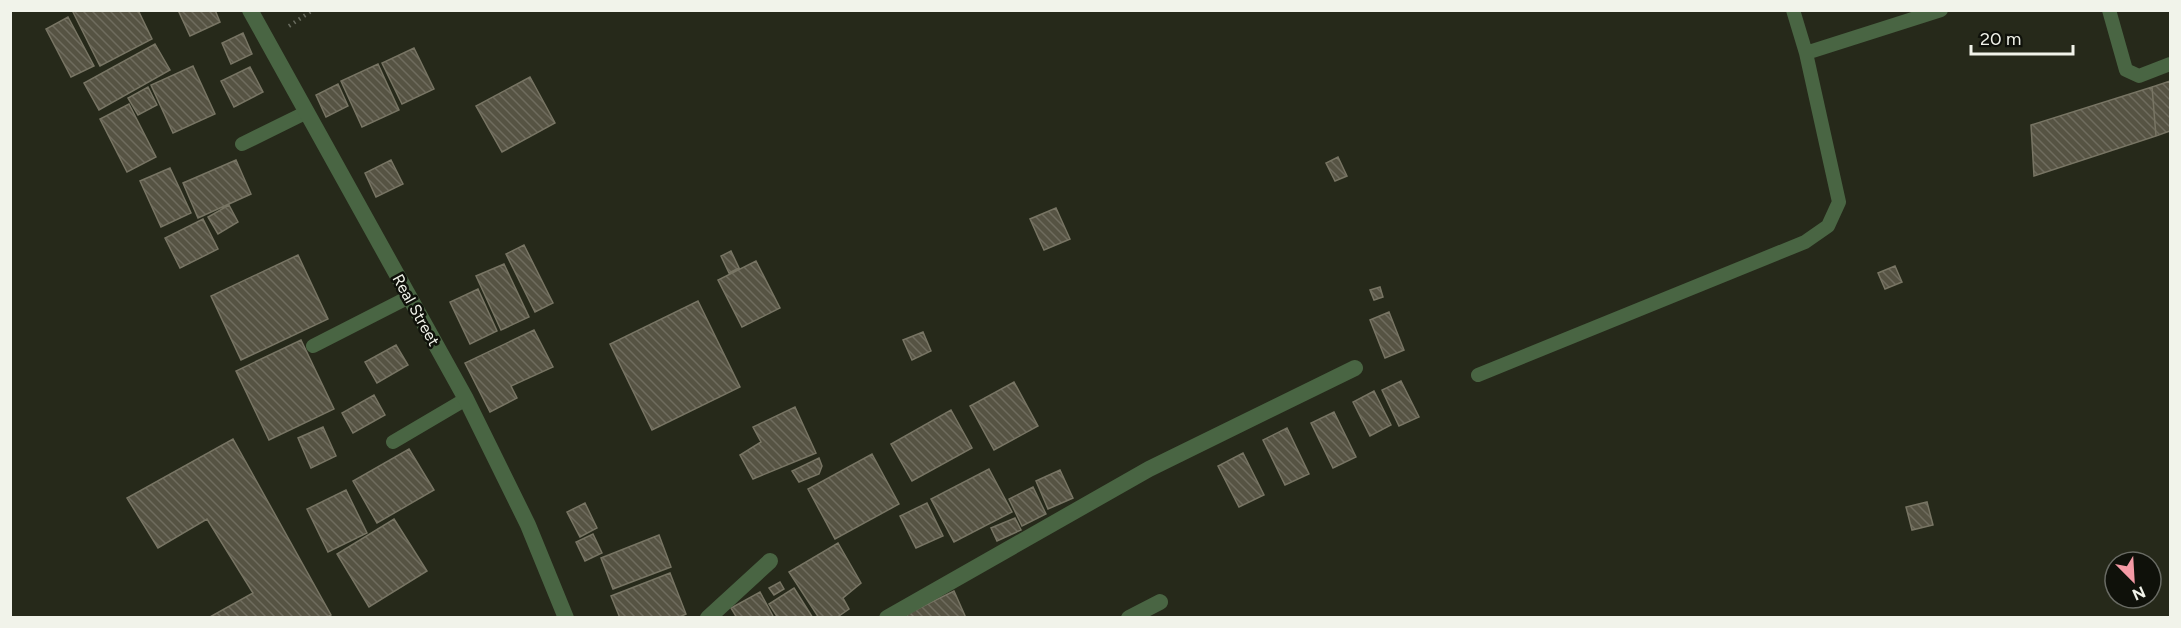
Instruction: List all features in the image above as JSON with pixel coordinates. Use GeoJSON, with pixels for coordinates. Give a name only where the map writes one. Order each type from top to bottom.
{"type":"FeatureCollection","features":[{"type":"Feature","properties":{"kind":"street","name":"Real Street"},"geometry":{"type":"LineString","coordinates":[[250,10],[466,399],[528,525],[566,618]]}},
{"type":"Feature","properties":{"kind":"street"},"geometry":{"type":"LineString","coordinates":[[887,618],[1149,469],[1355,368]]}},
{"type":"Feature","properties":{"kind":"street"},"geometry":{"type":"LineString","coordinates":[[708,618],[770,561]]}},
{"type":"Feature","properties":{"kind":"street"},"geometry":{"type":"LineString","coordinates":[[1129,618],[1160,602]]}},
{"type":"Feature","properties":{"kind":"lane"},"geometry":{"type":"LineString","coordinates":[[1478,375],[1805,242],[1828,226],[1839,202],[1806,53],[1793,10]]}},
{"type":"Feature","properties":{"kind":"lane"},"geometry":{"type":"LineString","coordinates":[[1806,53],[1941,10]]}},
{"type":"Feature","properties":{"kind":"lane"},"geometry":{"type":"LineString","coordinates":[[2109,10],[2126,70],[2139,76],[2170,64]]}},
{"type":"Feature","properties":{"kind":"lane"},"geometry":{"type":"LineString","coordinates":[[242,144],[307,112]]}},
{"type":"Feature","properties":{"kind":"lane"},"geometry":{"type":"LineString","coordinates":[[313,346],[410,297]]}},
{"type":"Feature","properties":{"kind":"lane"},"geometry":{"type":"LineString","coordinates":[[393,442],[466,399]]}},
{"type":"Feature","properties":{"kind":"building"},"geometry":{"type":"Polygon","coordinates":[[[72,10],[138,10],[152,39],[100,66],[72,10]]]}},
{"type":"Feature","properties":{"kind":"building"},"geometry":{"type":"Polygon","coordinates":[[[178,10],[215,10],[220,22],[190,36],[178,10]]]}},
{"type":"Feature","properties":{"kind":"building"},"geometry":{"type":"Polygon","coordinates":[[[68,17],[94,66],[71,77],[46,29],[68,17]]]}},
{"type":"Feature","properties":{"kind":"building"},"geometry":{"type":"Polygon","coordinates":[[[243,33],[252,54],[231,64],[222,43],[243,33]]]}},
{"type":"Feature","properties":{"kind":"building"},"geometry":{"type":"Polygon","coordinates":[[[155,44],[170,70],[99,110],[84,83],[155,44]]]}},
{"type":"Feature","properties":{"kind":"building"},"geometry":{"type":"Polygon","coordinates":[[[414,48],[434,89],[402,104],[382,63],[414,48]]]}},
{"type":"Feature","properties":{"kind":"building"},"geometry":{"type":"Polygon","coordinates":[[[378,64],[399,110],[362,127],[341,81],[378,64]]]}},
{"type":"Feature","properties":{"kind":"building"},"geometry":{"type":"Polygon","coordinates":[[[193,66],[215,114],[173,133],[151,85],[193,66]]]}},
{"type":"Feature","properties":{"kind":"building"},"geometry":{"type":"Polygon","coordinates":[[[250,67],[263,92],[234,107],[221,81],[250,67]]]}},
{"type":"Feature","properties":{"kind":"building"},"geometry":{"type":"Polygon","coordinates":[[[530,77],[555,123],[502,152],[476,106],[530,77]]]}},
{"type":"Feature","properties":{"kind":"building"},"geometry":{"type":"Polygon","coordinates":[[[2170,81],[2170,131],[2156,136],[2152,87],[2170,81]]]}},
{"type":"Feature","properties":{"kind":"building"},"geometry":{"type":"Polygon","coordinates":[[[338,84],[348,106],[326,117],[316,95],[338,84]]]}},
{"type":"Feature","properties":{"kind":"building"},"geometry":{"type":"Polygon","coordinates":[[[148,87],[157,105],[138,115],[128,98],[148,87]]]}},
{"type":"Feature","properties":{"kind":"building"},"geometry":{"type":"Polygon","coordinates":[[[2152,87],[2156,136],[2034,176],[2031,125],[2152,87]]]}},
{"type":"Feature","properties":{"kind":"building"},"geometry":{"type":"Polygon","coordinates":[[[129,104],[156,157],[127,172],[100,119],[129,104]]]}},
{"type":"Feature","properties":{"kind":"building"},"geometry":{"type":"Polygon","coordinates":[[[1338,157],[1347,176],[1335,181],[1326,163],[1338,157]]]}},
{"type":"Feature","properties":{"kind":"building"},"geometry":{"type":"Polygon","coordinates":[[[236,160],[251,194],[198,218],[183,183],[236,160]]]}},
{"type":"Feature","properties":{"kind":"building"},"geometry":{"type":"Polygon","coordinates":[[[391,160],[403,184],[376,197],[365,173],[391,160]]]}},
{"type":"Feature","properties":{"kind":"building"},"geometry":{"type":"Polygon","coordinates":[[[170,168],[191,213],[161,227],[140,181],[170,168]]]}},
{"type":"Feature","properties":{"kind":"building"},"geometry":{"type":"Polygon","coordinates":[[[229,205],[238,222],[218,234],[208,217],[229,205]]]}},
{"type":"Feature","properties":{"kind":"building"},"geometry":{"type":"Polygon","coordinates":[[[1056,208],[1070,239],[1044,250],[1030,219],[1056,208]]]}},
{"type":"Feature","properties":{"kind":"building"},"geometry":{"type":"Polygon","coordinates":[[[203,219],[218,249],[180,268],[165,238],[203,219]]]}},
{"type":"Feature","properties":{"kind":"building"},"geometry":{"type":"Polygon","coordinates":[[[524,245],[553,303],[535,312],[506,254],[524,245]]]}},
{"type":"Feature","properties":{"kind":"building"},"geometry":{"type":"Polygon","coordinates":[[[731,251],[739,268],[729,273],[721,256],[731,251]]]}},
{"type":"Feature","properties":{"kind":"building"},"geometry":{"type":"Polygon","coordinates":[[[298,255],[328,319],[241,360],[211,296],[298,255]]]}},
{"type":"Feature","properties":{"kind":"building"},"geometry":{"type":"Polygon","coordinates":[[[756,261],[780,308],[742,327],[718,280],[756,261]]]}},
{"type":"Feature","properties":{"kind":"building"},"geometry":{"type":"Polygon","coordinates":[[[504,264],[529,317],[501,330],[476,276],[504,264]]]}},
{"type":"Feature","properties":{"kind":"building"},"geometry":{"type":"Polygon","coordinates":[[[1895,266],[1902,282],[1885,289],[1878,273],[1895,266]]]}},
{"type":"Feature","properties":{"kind":"building"},"geometry":{"type":"Polygon","coordinates":[[[1380,287],[1383,297],[1374,300],[1370,290],[1380,287]]]}},
{"type":"Feature","properties":{"kind":"building"},"geometry":{"type":"Polygon","coordinates":[[[478,289],[497,331],[470,344],[450,302],[478,289]]]}},
{"type":"Feature","properties":{"kind":"building"},"geometry":{"type":"Polygon","coordinates":[[[698,301],[740,387],[652,430],[610,344],[698,301]]]}},
{"type":"Feature","properties":{"kind":"building"},"geometry":{"type":"Polygon","coordinates":[[[1389,312],[1404,350],[1385,358],[1370,320],[1389,312]]]}},
{"type":"Feature","properties":{"kind":"building"},"geometry":{"type":"Polygon","coordinates":[[[534,330],[553,367],[511,386],[517,398],[490,412],[465,363],[534,330]]]}},
{"type":"Feature","properties":{"kind":"building"},"geometry":{"type":"Polygon","coordinates":[[[923,332],[931,351],[912,360],[903,340],[923,332]]]}},
{"type":"Feature","properties":{"kind":"building"},"geometry":{"type":"Polygon","coordinates":[[[301,340],[334,409],[269,440],[236,371],[301,340]]]}},
{"type":"Feature","properties":{"kind":"building"},"geometry":{"type":"Polygon","coordinates":[[[396,345],[408,365],[377,383],[365,362],[396,345]]]}},
{"type":"Feature","properties":{"kind":"building"},"geometry":{"type":"Polygon","coordinates":[[[1401,381],[1419,417],[1399,426],[1382,390],[1401,381]]]}},
{"type":"Feature","properties":{"kind":"building"},"geometry":{"type":"Polygon","coordinates":[[[1014,382],[1038,426],[994,450],[970,406],[1014,382]]]}},
{"type":"Feature","properties":{"kind":"building"},"geometry":{"type":"Polygon","coordinates":[[[1374,391],[1391,425],[1370,436],[1353,402],[1374,391]]]}},
{"type":"Feature","properties":{"kind":"building"},"geometry":{"type":"Polygon","coordinates":[[[374,395],[385,415],[353,433],[342,413],[374,395]]]}},
{"type":"Feature","properties":{"kind":"building"},"geometry":{"type":"Polygon","coordinates":[[[795,407],[816,453],[753,479],[740,455],[761,442],[753,427],[795,407]]]}},
{"type":"Feature","properties":{"kind":"building"},"geometry":{"type":"Polygon","coordinates":[[[951,410],[972,448],[912,481],[891,444],[951,410]]]}},
{"type":"Feature","properties":{"kind":"building"},"geometry":{"type":"Polygon","coordinates":[[[1334,412],[1356,457],[1333,468],[1311,423],[1334,412]]]}},
{"type":"Feature","properties":{"kind":"building"},"geometry":{"type":"Polygon","coordinates":[[[323,427],[336,456],[311,468],[298,438],[323,427]]]}},
{"type":"Feature","properties":{"kind":"building"},"geometry":{"type":"Polygon","coordinates":[[[1287,428],[1309,474],[1285,485],[1263,440],[1287,428]]]}},
{"type":"Feature","properties":{"kind":"building"},"geometry":{"type":"Polygon","coordinates":[[[233,439],[331,615],[326,618],[208,618],[253,593],[207,519],[158,548],[127,498],[233,439]]]}},
{"type":"Feature","properties":{"kind":"building"},"geometry":{"type":"Polygon","coordinates":[[[409,449],[434,490],[377,523],[353,481],[409,449]]]}},
{"type":"Feature","properties":{"kind":"building"},"geometry":{"type":"Polygon","coordinates":[[[1243,453],[1264,495],[1239,507],[1218,466],[1243,453]]]}},
{"type":"Feature","properties":{"kind":"building"},"geometry":{"type":"Polygon","coordinates":[[[872,454],[899,504],[835,539],[808,489],[872,454]]]}},
{"type":"Feature","properties":{"kind":"building"},"geometry":{"type":"Polygon","coordinates":[[[819,458],[822,466],[819,474],[799,482],[792,471],[819,458]]]}},
{"type":"Feature","properties":{"kind":"building"},"geometry":{"type":"Polygon","coordinates":[[[989,469],[1012,512],[954,542],[931,499],[989,469]]]}},
{"type":"Feature","properties":{"kind":"building"},"geometry":{"type":"Polygon","coordinates":[[[1060,470],[1073,498],[1048,509],[1036,481],[1060,470]]]}},
{"type":"Feature","properties":{"kind":"building"},"geometry":{"type":"Polygon","coordinates":[[[1033,487],[1046,514],[1022,526],[1009,499],[1033,487]]]}},
{"type":"Feature","properties":{"kind":"building"},"geometry":{"type":"Polygon","coordinates":[[[346,490],[367,533],[328,552],[307,509],[346,490]]]}},
{"type":"Feature","properties":{"kind":"building"},"geometry":{"type":"Polygon","coordinates":[[[1927,502],[1933,525],[1912,530],[1906,507],[1927,502]]]}},
{"type":"Feature","properties":{"kind":"building"},"geometry":{"type":"Polygon","coordinates":[[[585,503],[597,528],[580,537],[567,512],[585,503]]]}},
{"type":"Feature","properties":{"kind":"building"},"geometry":{"type":"Polygon","coordinates":[[[927,503],[943,536],[916,548],[900,516],[927,503]]]}},
{"type":"Feature","properties":{"kind":"building"},"geometry":{"type":"Polygon","coordinates":[[[1015,518],[1021,530],[997,541],[991,528],[1015,518]]]}},
{"type":"Feature","properties":{"kind":"building"},"geometry":{"type":"Polygon","coordinates":[[[394,519],[427,571],[369,607],[337,554],[394,519]]]}},
{"type":"Feature","properties":{"kind":"building"},"geometry":{"type":"Polygon","coordinates":[[[593,534],[602,553],[585,561],[576,542],[593,534]]]}},
{"type":"Feature","properties":{"kind":"building"},"geometry":{"type":"Polygon","coordinates":[[[659,535],[671,567],[613,589],[601,558],[659,535]]]}},
{"type":"Feature","properties":{"kind":"building"},"geometry":{"type":"Polygon","coordinates":[[[838,543],[861,583],[843,598],[849,609],[836,618],[819,618],[789,572],[838,543]]]}},
{"type":"Feature","properties":{"kind":"building"},"geometry":{"type":"Polygon","coordinates":[[[670,573],[686,614],[677,618],[620,618],[611,596],[670,573]]]}},
{"type":"Feature","properties":{"kind":"building"},"geometry":{"type":"Polygon","coordinates":[[[780,582],[784,589],[774,595],[769,588],[780,582]]]}},
{"type":"Feature","properties":{"kind":"building"},"geometry":{"type":"Polygon","coordinates":[[[794,588],[813,618],[778,618],[769,604],[794,588]]]}},
{"type":"Feature","properties":{"kind":"building"},"geometry":{"type":"Polygon","coordinates":[[[954,591],[966,618],[908,618],[907,614],[954,591]]]}},
{"type":"Feature","properties":{"kind":"building"},"geometry":{"type":"Polygon","coordinates":[[[760,592],[774,618],[737,618],[731,608],[760,592]]]}}]}
